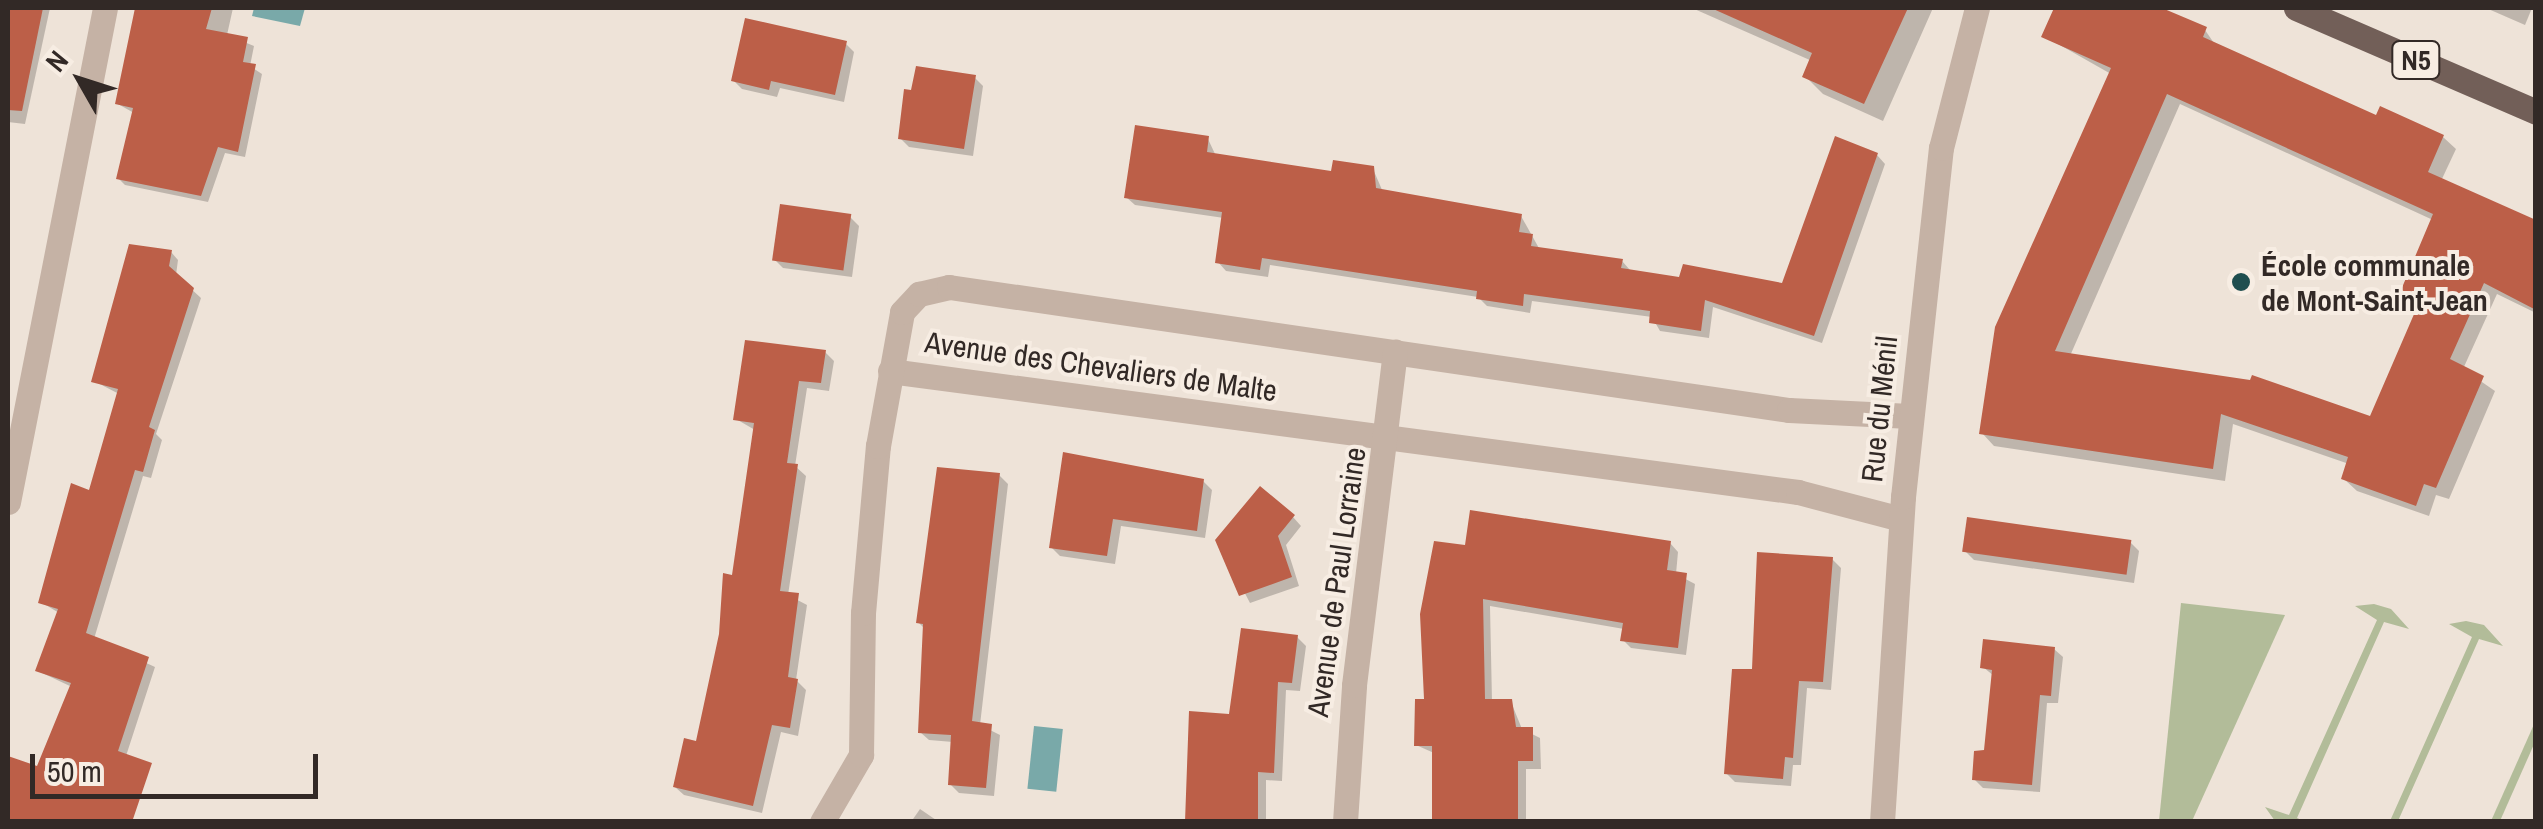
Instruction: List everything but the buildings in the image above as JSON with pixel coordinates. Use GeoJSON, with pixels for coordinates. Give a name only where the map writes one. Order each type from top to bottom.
{"type":"FeatureCollection","features":[{"type":"Feature","properties":{"kind":"main road","name":"N5"},"geometry":{"type":"LineString","coordinates":[[2296,8],[2536,112]]}},
{"type":"Feature","properties":{"kind":"street"},"geometry":{"type":"LineString","coordinates":[[8,502],[104,8]]}},
{"type":"Feature","properties":{"kind":"street","name":"Rue du Ménil"},"geometry":{"type":"LineString","coordinates":[[1882,822],[1901,518],[1941,148],[1977,8]]}},
{"type":"Feature","properties":{"kind":"street","name":"Avenue des Chevaliers de Malte"},"geometry":{"type":"LineString","coordinates":[[1901,518],[1798,492],[1388,440],[1058,389],[890,371],[902,312],[919,294],[949,288],[1788,410],[1910,416]]}},
{"type":"Feature","properties":{"kind":"street","name":"Avenue de Paul Lorraine"},"geometry":{"type":"LineString","coordinates":[[1344,822],[1354,685],[1388,440],[1395,352]]}},
{"type":"Feature","properties":{"kind":"street"},"geometry":{"type":"LineString","coordinates":[[822,822],[861,755],[866,552],[890,371]]}},
{"type":"Feature","properties":{"kind":"green space"},"geometry":{"type":"Polygon","coordinates":[[[2181,603],[2285,615],[2192,821],[2159,821],[2181,603]]]}},
{"type":"Feature","properties":{"kind":"green space"},"geometry":{"type":"Polygon","coordinates":[[[2374,604],[2391,609],[2409,629],[2384,622],[2297,818],[2304,821],[2275,821],[2265,807],[2289,815],[2377,620],[2355,606],[2374,604]]]}},
{"type":"Feature","properties":{"kind":"green space"},"geometry":{"type":"Polygon","coordinates":[[[2466,621],[2484,625],[2503,646],[2479,639],[2398,821],[2390,821],[2472,637],[2449,624],[2466,621]]]}},
{"type":"Feature","properties":{"kind":"green space"},"geometry":{"type":"Polygon","coordinates":[[[2535,722],[2535,742],[2500,821],[2491,821],[2535,722]]]}},
{"type":"Feature","properties":{"kind":"water"},"geometry":{"type":"Polygon","coordinates":[[[254,8],[305,8],[300,26],[252,16],[254,8]]]}},
{"type":"Feature","properties":{"kind":"water"},"geometry":{"type":"Polygon","coordinates":[[[1034,726],[1063,729],[1056,792],[1027,789],[1034,726]]]}},
{"type":"Feature","properties":{"kind":"place","name":"École communale de Mont-Saint-Jean"},"geometry":{"type":"Point","coordinates":[2241,282]}}]}
